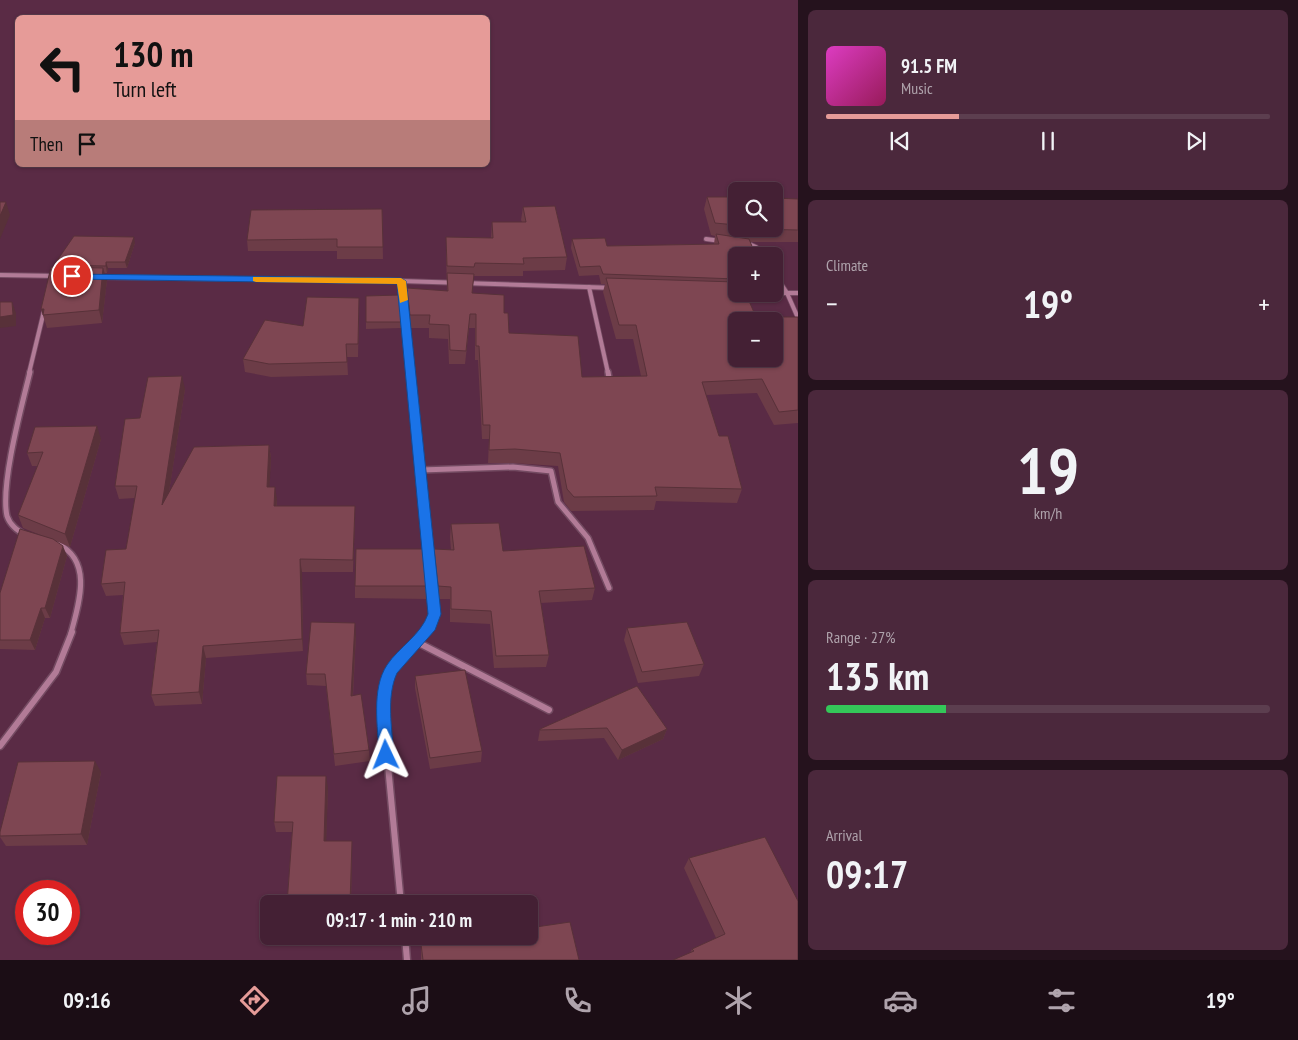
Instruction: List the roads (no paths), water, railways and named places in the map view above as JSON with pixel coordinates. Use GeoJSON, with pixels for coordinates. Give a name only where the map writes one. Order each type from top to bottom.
{"type":"FeatureCollection","features":[{"type":"Feature","properties":{"kind":"street"},"geometry":{"type":"LineString","coordinates":[[706,240],[724,241]]}},
{"type":"Feature","properties":{"kind":"street"},"geometry":{"type":"LineString","coordinates":[[742,242],[756,247]]}},
{"type":"Feature","properties":{"kind":"street"},"geometry":{"type":"LineString","coordinates":[[0,275],[72,276]]}},
{"type":"Feature","properties":{"kind":"street"},"geometry":{"type":"LineString","coordinates":[[50,286],[52,276]]}},
{"type":"Feature","properties":{"kind":"street"},"geometry":{"type":"LineString","coordinates":[[82,277],[401,281],[628,288]]}},
{"type":"Feature","properties":{"kind":"street"},"geometry":{"type":"LineString","coordinates":[[400,895],[386,755],[385,690],[392,669],[431,626],[434,614],[401,281]]}},
{"type":"Feature","properties":{"kind":"street"},"geometry":{"type":"LineString","coordinates":[[589,287],[608,378]]}},
{"type":"Feature","properties":{"kind":"street"},"geometry":{"type":"LineString","coordinates":[[783,287],[798,318]]}},
{"type":"Feature","properties":{"kind":"street"},"geometry":{"type":"LineString","coordinates":[[783,293],[798,293]]}},
{"type":"Feature","properties":{"kind":"street"},"geometry":{"type":"LineString","coordinates":[[28,536],[20,532],[7,519],[2,499],[6,472],[46,304]]}},
{"type":"Feature","properties":{"kind":"street"},"geometry":{"type":"LineString","coordinates":[[421,470],[513,467],[551,471],[558,502],[588,538],[609,588]]}},
{"type":"Feature","properties":{"kind":"street"},"geometry":{"type":"LineString","coordinates":[[0,746],[56,673],[65,654],[73,627],[80,582],[79,566],[74,555],[66,548],[52,542]]}},
{"type":"Feature","properties":{"kind":"street"},"geometry":{"type":"LineString","coordinates":[[417,642],[549,710]]}},
{"type":"Feature","properties":{"kind":"street"},"geometry":{"type":"LineString","coordinates":[[406,945],[407,960]]}}]}
